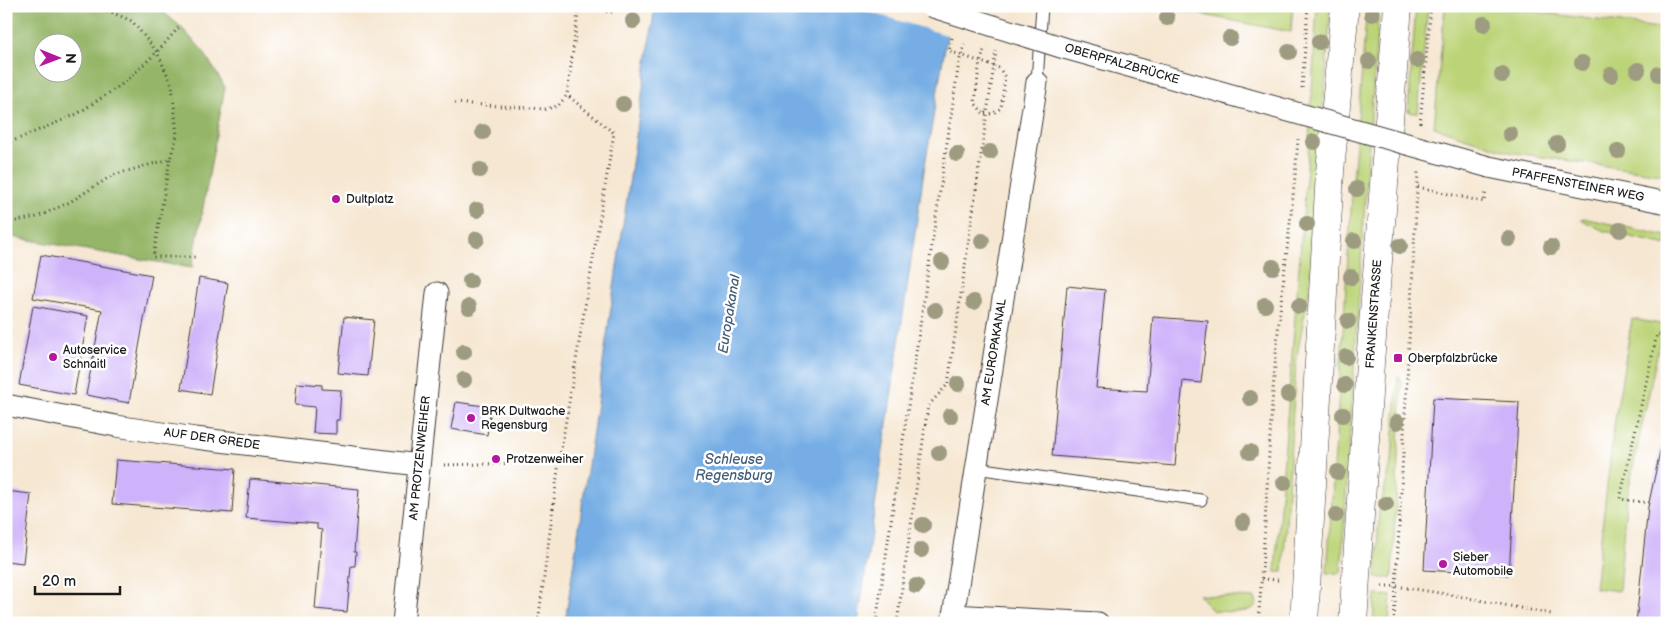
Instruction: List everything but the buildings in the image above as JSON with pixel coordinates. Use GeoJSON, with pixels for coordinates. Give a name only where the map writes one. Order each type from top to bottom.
{"type":"FeatureCollection","features":[{"type":"Feature","properties":{"kind":"main road"},"geometry":{"type":"LineString","coordinates":[[1304,623],[1330,172],[1345,6]]}},
{"type":"Feature","properties":{"kind":"main road","name":"FRANKENSTRASSE"},"geometry":{"type":"LineString","coordinates":[[1353,623],[1370,363],[1398,6]]}},
{"type":"Feature","properties":{"kind":"street","name":"OBERPFALZBRÜCKE"},"geometry":{"type":"LineString","coordinates":[[930,6],[1064,48],[1489,167]]}},
{"type":"Feature","properties":{"kind":"street","name":"AM EUROPAKANAL"},"geometry":{"type":"LineString","coordinates":[[953,619],[1036,82]]}},
{"type":"Feature","properties":{"kind":"street","name":"PFAFFENSTEINER WEG"},"geometry":{"type":"LineString","coordinates":[[1489,167],[1667,203]]}},
{"type":"Feature","properties":{"kind":"street","name":"AM PROTZENWEIHER"},"geometry":{"type":"LineString","coordinates":[[403,623],[437,293]]}},
{"type":"Feature","properties":{"kind":"street","name":"AUF DER GREDE"},"geometry":{"type":"LineString","coordinates":[[6,405],[116,426],[195,438],[419,465]]}},
{"type":"Feature","properties":{"kind":"street"},"geometry":{"type":"LineString","coordinates":[[953,619],[1098,623]]}},
{"type":"Feature","properties":{"kind":"lane"},"geometry":{"type":"LineString","coordinates":[[1036,82],[1042,6]]}},
{"type":"Feature","properties":{"kind":"lane"},"geometry":{"type":"LineString","coordinates":[[976,468],[1201,500]]}},
{"type":"Feature","properties":{"kind":"path"},"geometry":{"type":"LineString","coordinates":[[97,6],[132,21],[157,52],[172,85],[177,135],[170,159],[153,257],[196,257]]}},
{"type":"Feature","properties":{"kind":"path"},"geometry":{"type":"LineString","coordinates":[[455,103],[545,108],[558,106],[567,95],[579,6]]}},
{"type":"Feature","properties":{"kind":"path"},"geometry":{"type":"LineString","coordinates":[[598,6],[609,13],[618,10],[621,6]]}},
{"type":"Feature","properties":{"kind":"path"},"geometry":{"type":"LineString","coordinates":[[1302,92],[1308,6]]}},
{"type":"Feature","properties":{"kind":"path"},"geometry":{"type":"LineString","coordinates":[[1420,128],[1431,6]]}},
{"type":"Feature","properties":{"kind":"path"},"geometry":{"type":"LineString","coordinates":[[958,15],[949,51],[999,68],[1005,77],[1001,108],[992,114],[983,113],[975,103],[979,67]]}},
{"type":"Feature","properties":{"kind":"path"},"geometry":{"type":"LineString","coordinates":[[6,144],[77,114],[124,83],[157,52],[180,26]]}},
{"type":"Feature","properties":{"kind":"path"},"geometry":{"type":"LineString","coordinates":[[876,623],[959,62],[968,34]]}},
{"type":"Feature","properties":{"kind":"path"},"geometry":{"type":"LineString","coordinates":[[897,623],[928,406],[948,384],[997,45]]}},
{"type":"Feature","properties":{"kind":"path"},"geometry":{"type":"LineString","coordinates":[[538,623],[559,462],[614,134],[567,95]]}},
{"type":"Feature","properties":{"kind":"path"},"geometry":{"type":"LineString","coordinates":[[1258,623],[1276,356],[1299,130]]}},
{"type":"Feature","properties":{"kind":"path"},"geometry":{"type":"LineString","coordinates":[[6,223],[37,218],[70,202],[112,175],[170,159]]}},
{"type":"Feature","properties":{"kind":"path"},"geometry":{"type":"LineString","coordinates":[[1394,623],[1418,167]]}},
{"type":"Feature","properties":{"kind":"path"},"geometry":{"type":"LineString","coordinates":[[1418,187],[1484,202],[1489,167]]}},
{"type":"Feature","properties":{"kind":"path"},"geometry":{"type":"LineString","coordinates":[[1649,503],[1620,499],[1657,334],[1667,336]]}},
{"type":"Feature","properties":{"kind":"path"},"geometry":{"type":"LineString","coordinates":[[1403,359],[1408,359]]}},
{"type":"Feature","properties":{"kind":"path"},"geometry":{"type":"LineString","coordinates":[[419,465],[559,462]]}},
{"type":"Feature","properties":{"kind":"path"},"geometry":{"type":"LineString","coordinates":[[1396,586],[1551,614]]}},
{"type":"Feature","properties":{"kind":"green space"},"geometry":{"type":"Polygon","coordinates":[[[6,6],[156,6],[180,26],[203,51],[225,87],[192,268],[6,236],[6,6]]]}},
{"type":"Feature","properties":{"kind":"green space"},"geometry":{"type":"Polygon","coordinates":[[[1157,6],[1293,6],[1291,32],[1157,6]]]}},
{"type":"Feature","properties":{"kind":"green space"},"geometry":{"type":"Polygon","coordinates":[[[1317,6],[1331,6],[1310,286],[1296,361],[1283,572],[1275,572],[1309,140],[1317,6]]]}},
{"type":"Feature","properties":{"kind":"green space"},"geometry":{"type":"Polygon","coordinates":[[[1367,6],[1379,6],[1341,573],[1327,573],[1353,180],[1367,6]]]}},
{"type":"Feature","properties":{"kind":"green space"},"geometry":{"type":"Polygon","coordinates":[[[1416,6],[1428,6],[1418,113],[1412,113],[1408,111],[1416,6]]]}},
{"type":"Feature","properties":{"kind":"green space"},"geometry":{"type":"Polygon","coordinates":[[[1445,6],[1490,6],[1667,29],[1667,175],[1509,152],[1434,127],[1445,6]]]}},
{"type":"Feature","properties":{"kind":"green space"},"geometry":{"type":"Polygon","coordinates":[[[1583,218],[1667,236],[1667,245],[1604,231],[1582,220],[1583,218]]]}},
{"type":"Feature","properties":{"kind":"green space"},"geometry":{"type":"Polygon","coordinates":[[[1632,319],[1666,325],[1660,341],[1626,501],[1619,591],[1595,588],[1614,426],[1632,319]]]}},
{"type":"Feature","properties":{"kind":"green space"},"geometry":{"type":"Polygon","coordinates":[[[1398,376],[1402,382],[1392,578],[1376,578],[1379,511],[1392,460],[1398,376]]]}},
{"type":"Feature","properties":{"kind":"green space"},"geometry":{"type":"Polygon","coordinates":[[[1199,595],[1255,598],[1257,604],[1249,610],[1243,611],[1213,611],[1199,595]]]}},
{"type":"Feature","properties":{"kind":"green space"},"geometry":{"type":"Polygon","coordinates":[[[1375,595],[1391,596],[1389,623],[1373,623],[1375,595]]]}},
{"type":"Feature","properties":{"kind":"water","name":"Schleuse Regensburg"},"geometry":{"type":"Polygon","coordinates":[[[655,6],[952,6],[924,171],[858,623],[565,623],[655,6]]]}},
{"type":"Feature","properties":{"kind":"pier"},"geometry":{"type":"Polygon","coordinates":[[[849,6],[955,6],[950,36],[849,6]]]}},
{"type":"Feature","properties":{"kind":"place","name":"Dultplatz"},"geometry":{"type":"Point","coordinates":[336,199]}},
{"type":"Feature","properties":{"kind":"place","name":"Autoservice Schnaitl"},"geometry":{"type":"Point","coordinates":[53,357]}},
{"type":"Feature","properties":{"kind":"place","name":"Oberpfalzbrücke"},"geometry":{"type":"Point","coordinates":[1398,358]}},
{"type":"Feature","properties":{"kind":"place","name":"BRK Dultwache Regensburg"},"geometry":{"type":"Point","coordinates":[471,418]}},
{"type":"Feature","properties":{"kind":"place","name":"Protzenweiher"},"geometry":{"type":"Point","coordinates":[496,459]}},
{"type":"Feature","properties":{"kind":"place","name":"Sieber Automobile"},"geometry":{"type":"Point","coordinates":[1443,564]}},
{"type":"Feature","properties":{"kind":"water label","name":"Europakanal"},"geometry":{"type":"Point","coordinates":[729,314]}}]}
